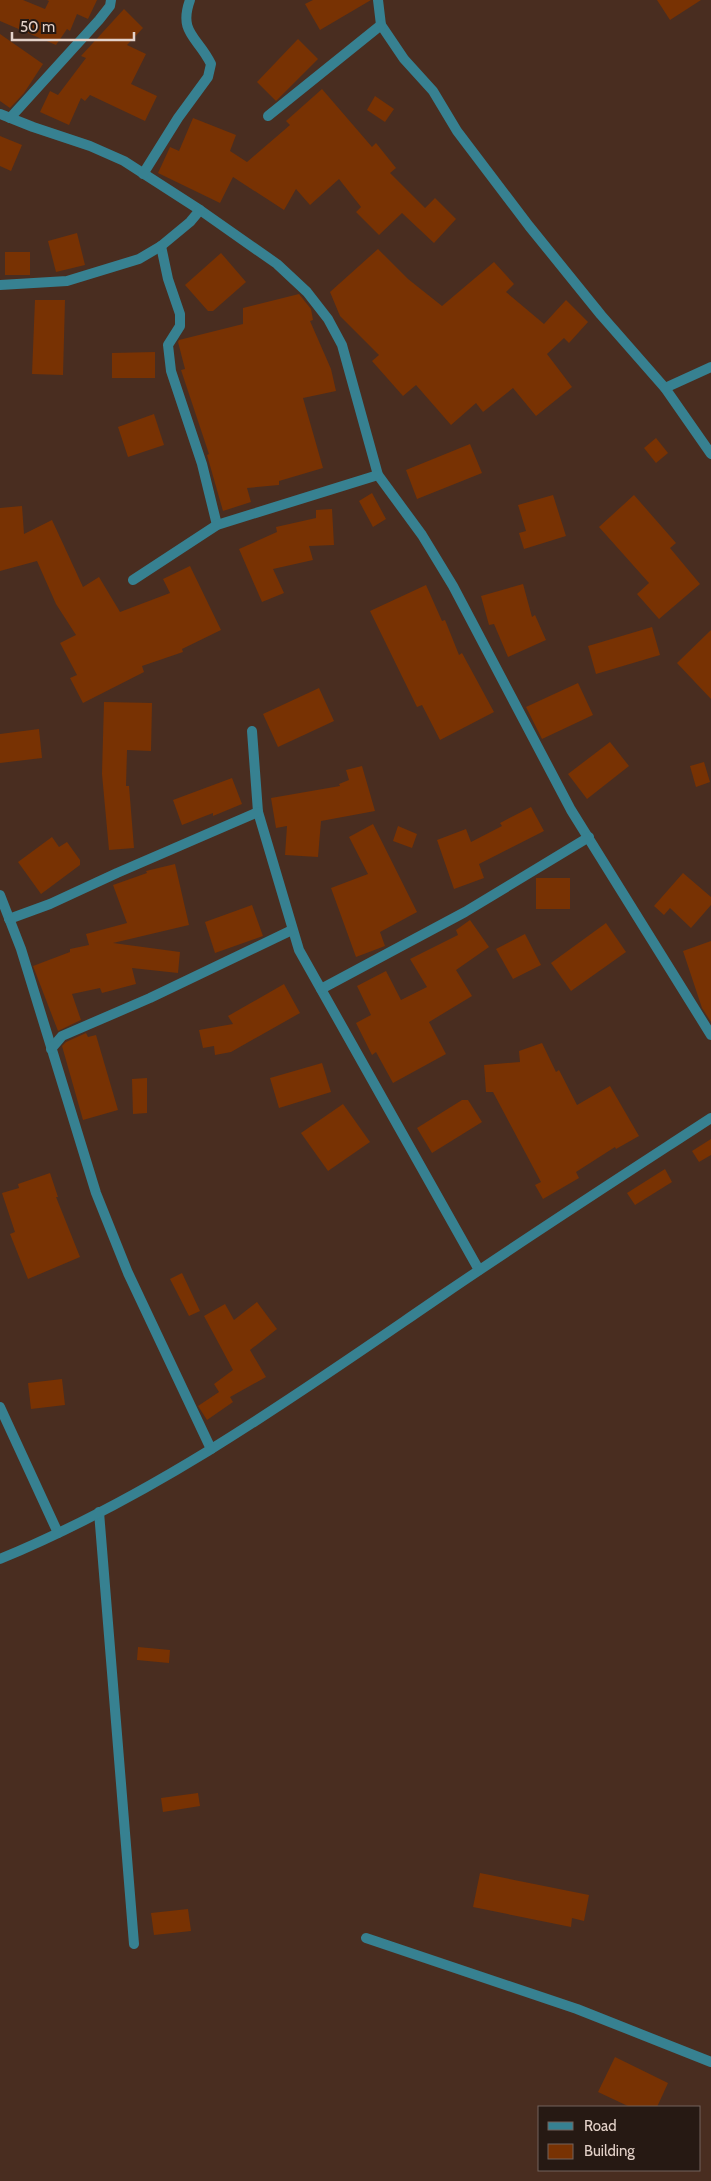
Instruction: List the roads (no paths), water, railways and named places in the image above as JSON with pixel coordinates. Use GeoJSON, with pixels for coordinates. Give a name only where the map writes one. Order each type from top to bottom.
{"type":"FeatureCollection","features":[{"type":"Feature","properties":{"kind":"street"},"geometry":{"type":"LineString","coordinates":[[111,0],[110,6],[99,20],[5,116],[90,146],[124,161],[200,210],[277,264],[307,292],[328,319],[342,344],[378,475],[422,534],[453,586],[571,810],[711,1035]]}},
{"type":"Feature","properties":{"kind":"street"},"geometry":{"type":"LineString","coordinates":[[143,174],[178,118],[208,77],[211,64],[185,22],[190,0]]}},
{"type":"Feature","properties":{"kind":"street"},"geometry":{"type":"LineString","coordinates":[[378,0],[381,25],[404,59],[433,92],[458,132],[529,226],[601,315],[665,388],[711,454]]}},
{"type":"Feature","properties":{"kind":"street"},"geometry":{"type":"LineString","coordinates":[[268,116],[381,25]]}},
{"type":"Feature","properties":{"kind":"street"},"geometry":{"type":"LineString","coordinates":[[0,285],[67,281],[139,259],[161,246],[190,222],[200,210]]}},
{"type":"Feature","properties":{"kind":"street"},"geometry":{"type":"LineString","coordinates":[[161,246],[168,279],[180,314],[180,326],[168,345],[171,371],[202,464],[217,526]]}},
{"type":"Feature","properties":{"kind":"street"},"geometry":{"type":"LineString","coordinates":[[665,388],[711,367]]}},
{"type":"Feature","properties":{"kind":"street"},"geometry":{"type":"LineString","coordinates":[[133,580],[217,526],[378,475]]}},
{"type":"Feature","properties":{"kind":"street"},"geometry":{"type":"LineString","coordinates":[[252,731],[258,812],[299,950],[479,1270]]}},
{"type":"Feature","properties":{"kind":"street"},"geometry":{"type":"LineString","coordinates":[[9,919],[50,904],[258,812]]}},
{"type":"Feature","properties":{"kind":"street"},"geometry":{"type":"LineString","coordinates":[[321,989],[465,912],[589,837]]}},
{"type":"Feature","properties":{"kind":"street"},"geometry":{"type":"LineString","coordinates":[[0,895],[21,949],[96,1193],[128,1273],[211,1450]]}},
{"type":"Feature","properties":{"kind":"street"},"geometry":{"type":"LineString","coordinates":[[51,1049],[62,1036],[150,998],[292,930]]}},
{"type":"Feature","properties":{"kind":"street"},"geometry":{"type":"LineString","coordinates":[[0,1559],[100,1512],[211,1450],[479,1270],[711,1118]]}},
{"type":"Feature","properties":{"kind":"street"},"geometry":{"type":"LineString","coordinates":[[0,1407],[58,1533]]}},
{"type":"Feature","properties":{"kind":"street"},"geometry":{"type":"LineString","coordinates":[[100,1512],[134,1944]]}},
{"type":"Feature","properties":{"kind":"street"},"geometry":{"type":"LineString","coordinates":[[366,1938],[578,2009],[711,2062]]}}]}
